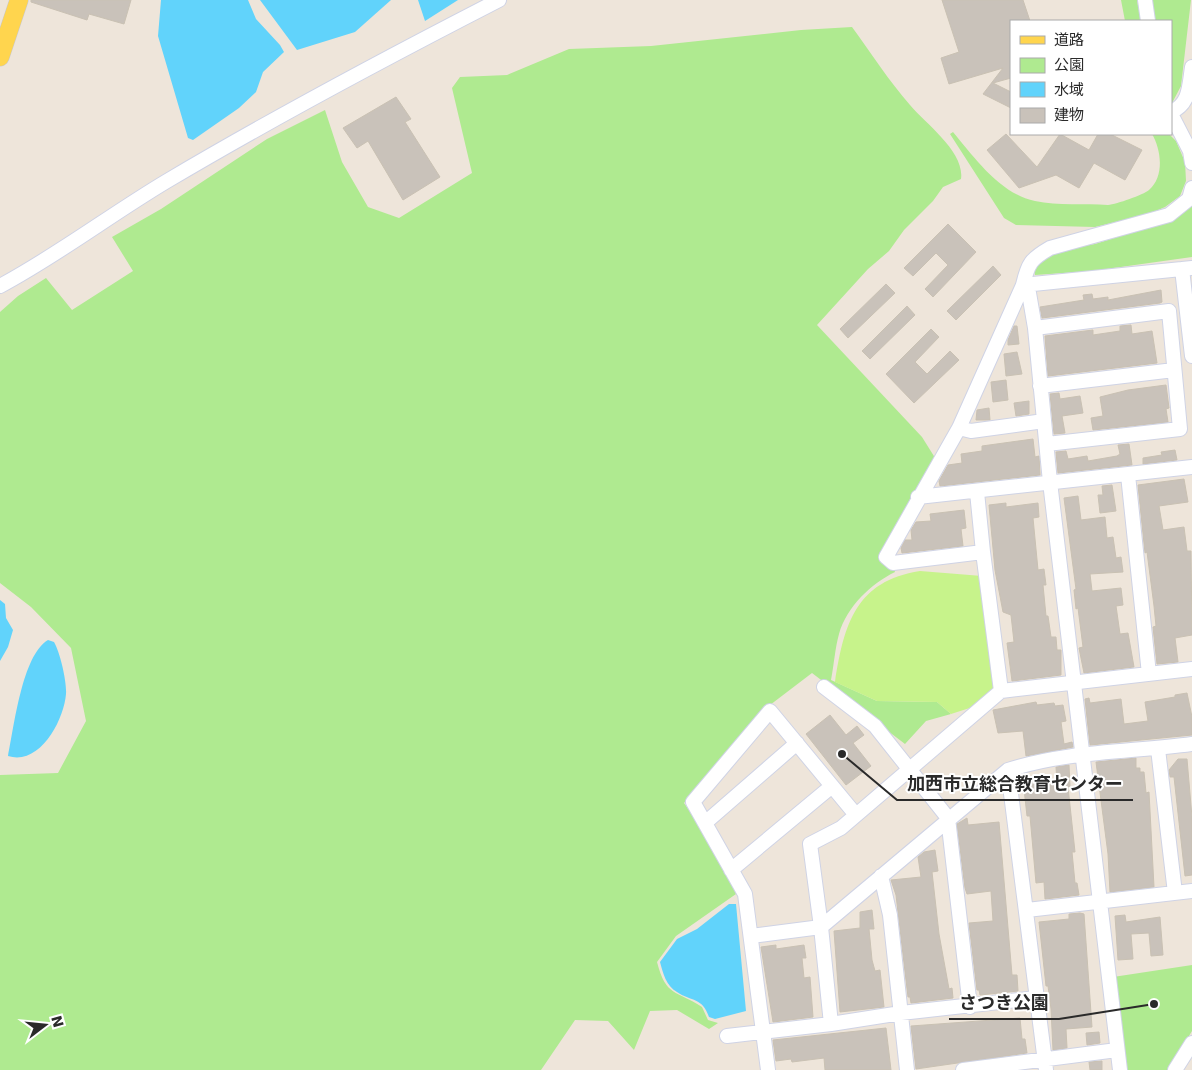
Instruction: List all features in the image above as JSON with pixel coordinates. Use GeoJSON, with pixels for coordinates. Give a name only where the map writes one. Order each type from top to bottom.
{"type":"FeatureCollection","features":[{"type":"Feature","properties":{"kind":"main road"},"geometry":{"type":"LineString","coordinates":[[0,57],[19,0]]}},
{"type":"Feature","properties":{"kind":"street"},"geometry":{"type":"LineString","coordinates":[[0,286],[35,267],[147,193],[267,121],[499,0]]}},
{"type":"Feature","properties":{"kind":"street"},"geometry":{"type":"LineString","coordinates":[[1145,0],[1148,20]]}},
{"type":"Feature","properties":{"kind":"street"},"geometry":{"type":"LineString","coordinates":[[1172,112],[1181,108],[1186,100],[1192,67]]}},
{"type":"Feature","properties":{"kind":"street"},"geometry":{"type":"LineString","coordinates":[[1172,115],[1190,151],[1192,163]]}},
{"type":"Feature","properties":{"kind":"street"},"geometry":{"type":"LineString","coordinates":[[983,552],[893,563],[886,557],[918,497],[959,428],[1023,285],[1026,270],[1033,258],[1050,248],[1169,215],[1189,199],[1192,188]]}},
{"type":"Feature","properties":{"kind":"street"},"geometry":{"type":"LineString","coordinates":[[1023,285],[1187,268],[1192,356]]}},
{"type":"Feature","properties":{"kind":"street"},"geometry":{"type":"LineString","coordinates":[[1023,285],[1029,293],[1034,328],[1050,482],[1120,1070]]}},
{"type":"Feature","properties":{"kind":"street"},"geometry":{"type":"LineString","coordinates":[[1034,328],[1169,311],[1180,429],[1047,444]]}},
{"type":"Feature","properties":{"kind":"street"},"geometry":{"type":"LineString","coordinates":[[1040,386],[1174,370]]}},
{"type":"Feature","properties":{"kind":"street"},"geometry":{"type":"LineString","coordinates":[[959,428],[971,431],[1044,421]]}},
{"type":"Feature","properties":{"kind":"street"},"geometry":{"type":"LineString","coordinates":[[918,497],[978,492],[1050,482],[1192,467]]}},
{"type":"Feature","properties":{"kind":"street"},"geometry":{"type":"LineString","coordinates":[[1128,475],[1149,674]]}},
{"type":"Feature","properties":{"kind":"street"},"geometry":{"type":"LineString","coordinates":[[978,492],[983,552],[1001,691]]}},
{"type":"Feature","properties":{"kind":"street"},"geometry":{"type":"LineString","coordinates":[[831,1024],[810,844],[841,828],[1001,691],[1192,669]]}},
{"type":"Feature","properties":{"kind":"street"},"geometry":{"type":"LineString","coordinates":[[824,687],[874,726],[910,768],[948,818],[970,1007]]}},
{"type":"Feature","properties":{"kind":"street"},"geometry":{"type":"LineString","coordinates":[[768,1070],[745,894],[693,802],[770,711],[856,815]]}},
{"type":"Feature","properties":{"kind":"street"},"geometry":{"type":"LineString","coordinates":[[705,822],[797,743]]}},
{"type":"Feature","properties":{"kind":"street"},"geometry":{"type":"LineString","coordinates":[[751,936],[821,927],[948,818],[1008,770],[1024,765],[1082,756],[1192,744]]}},
{"type":"Feature","properties":{"kind":"street"},"geometry":{"type":"LineString","coordinates":[[1158,749],[1174,893]]}},
{"type":"Feature","properties":{"kind":"street"},"geometry":{"type":"LineString","coordinates":[[1008,770],[1045,1064]]}},
{"type":"Feature","properties":{"kind":"street"},"geometry":{"type":"LineString","coordinates":[[731,870],[832,786]]}},
{"type":"Feature","properties":{"kind":"street"},"geometry":{"type":"LineString","coordinates":[[881,876],[890,915],[907,1070]]}},
{"type":"Feature","properties":{"kind":"street"},"geometry":{"type":"LineString","coordinates":[[1027,910],[1192,891]]}},
{"type":"Feature","properties":{"kind":"street"},"geometry":{"type":"LineString","coordinates":[[726,1036],[831,1024],[901,1012],[970,1007],[1036,998]]}},
{"type":"Feature","properties":{"kind":"street"},"geometry":{"type":"LineString","coordinates":[[1176,1070],[1192,1043]]}},
{"type":"Feature","properties":{"kind":"street"},"geometry":{"type":"LineString","coordinates":[[972,1070],[1045,1064],[1117,1050]]}},
{"type":"Feature","properties":{"kind":"green space"},"geometry":{"type":"Polygon","coordinates":[[[1121,0],[1137,0],[1141,20],[1125,20],[1121,0]]]}},
{"type":"Feature","properties":{"kind":"green space"},"geometry":{"type":"Polygon","coordinates":[[[1152,0],[1191,0],[1181,86],[1172,103],[1172,20],[1155,20],[1152,0]]]}},
{"type":"Feature","properties":{"kind":"green space"},"geometry":{"type":"Polygon","coordinates":[[[852,27],[902,96],[951,149],[961,169],[961,179],[943,187],[933,201],[904,230],[889,251],[868,269],[817,325],[922,437],[937,461],[890,558],[895,572],[877,583],[861,597],[843,624],[838,639],[831,680],[877,701],[937,702],[951,714],[926,721],[905,744],[812,673],[770,705],[684,803],[715,847],[736,894],[676,936],[657,962],[660,973],[668,987],[702,1007],[708,1020],[718,1023],[709,1029],[677,1010],[650,1011],[634,1050],[608,1021],[575,1020],[541,1070],[0,1070],[0,775],[58,773],[86,721],[71,648],[31,607],[0,583],[0,312],[18,296],[46,278],[72,310],[133,271],[112,237],[161,209],[267,139],[325,110],[342,162],[368,207],[399,218],[472,173],[452,88],[460,77],[507,75],[569,49],[651,46],[801,30],[852,27]]]}},
{"type":"Feature","properties":{"kind":"green space"},"geometry":{"type":"Polygon","coordinates":[[[953,132],[999,183],[1022,197],[1035,201],[1108,205],[1146,192],[1154,184],[1160,162],[1158,147],[1152,135],[1170,135],[1176,141],[1185,162],[1186,181],[1180,196],[1165,207],[1149,214],[1095,227],[1016,225],[1004,218],[950,134],[953,132]]]}},
{"type":"Feature","properties":{"kind":"green space"},"geometry":{"type":"Polygon","coordinates":[[[1192,204],[1192,257],[1092,271],[1035,275],[1033,265],[1053,251],[1095,244],[1174,219],[1192,204]]]}},
{"type":"Feature","properties":{"kind":"green space"},"geometry":{"type":"Polygon","coordinates":[[[920,571],[982,576],[995,686],[979,705],[951,714],[937,702],[877,701],[835,682],[843,642],[857,608],[867,595],[881,584],[898,576],[920,571]]]}},
{"type":"Feature","properties":{"kind":"green space"},"geometry":{"type":"Polygon","coordinates":[[[1192,965],[1192,1031],[1168,1070],[1124,1070],[1113,977],[1192,965]]]}},
{"type":"Feature","properties":{"kind":"water"},"geometry":{"type":"Polygon","coordinates":[[[161,0],[248,0],[256,19],[284,52],[263,72],[256,92],[239,108],[193,140],[188,138],[158,36],[161,0]]]}},
{"type":"Feature","properties":{"kind":"water"},"geometry":{"type":"Polygon","coordinates":[[[260,0],[391,0],[355,32],[297,50],[260,0]]]}},
{"type":"Feature","properties":{"kind":"water"},"geometry":{"type":"Polygon","coordinates":[[[418,0],[458,0],[425,21],[418,0]]]}},
{"type":"Feature","properties":{"kind":"water"},"geometry":{"type":"Polygon","coordinates":[[[0,600],[5,604],[6,618],[13,630],[8,647],[0,661],[0,600]]]}},
{"type":"Feature","properties":{"kind":"water"},"geometry":{"type":"Polygon","coordinates":[[[48,640],[54,642],[64,675],[66,694],[61,716],[55,728],[40,748],[20,757],[8,756],[20,693],[32,661],[39,648],[48,640]]]}},
{"type":"Feature","properties":{"kind":"water"},"geometry":{"type":"Polygon","coordinates":[[[729,904],[736,904],[746,1011],[715,1019],[709,1017],[700,1003],[682,995],[670,986],[660,962],[677,939],[697,929],[729,904]]]}},
{"type":"Feature","properties":{"kind":"building"},"geometry":{"type":"Polygon","coordinates":[[[31,0],[131,0],[124,24],[89,14],[87,20],[31,2],[31,0]]]}},
{"type":"Feature","properties":{"kind":"building"},"geometry":{"type":"Polygon","coordinates":[[[942,0],[1023,0],[1030,20],[1010,20],[1010,78],[993,83],[1010,92],[1010,108],[983,94],[1003,68],[949,84],[941,58],[959,52],[942,0]]]}},
{"type":"Feature","properties":{"kind":"building"},"geometry":{"type":"Polygon","coordinates":[[[396,97],[411,119],[405,122],[440,177],[403,200],[368,141],[357,148],[343,128],[396,97]]]}},
{"type":"Feature","properties":{"kind":"building"},"geometry":{"type":"Polygon","coordinates":[[[1006,134],[1037,167],[1059,135],[1089,150],[1097,135],[1112,135],[1142,150],[1125,180],[1094,163],[1079,188],[1056,175],[1019,188],[987,150],[1006,134]]]}},
{"type":"Feature","properties":{"kind":"building"},"geometry":{"type":"Polygon","coordinates":[[[948,224],[976,252],[933,297],[925,289],[948,265],[936,253],[913,276],[904,268],[948,224]]]}},
{"type":"Feature","properties":{"kind":"building"},"geometry":{"type":"Polygon","coordinates":[[[993,266],[1001,275],[956,320],[947,311],[993,266]]]}},
{"type":"Feature","properties":{"kind":"building"},"geometry":{"type":"Polygon","coordinates":[[[886,284],[895,293],[848,338],[840,329],[886,284]]]}},
{"type":"Feature","properties":{"kind":"building"},"geometry":{"type":"Polygon","coordinates":[[[1161,290],[1162,302],[1160,303],[1042,318],[1040,307],[1084,300],[1083,295],[1092,294],[1093,299],[1108,297],[1108,300],[1161,290]]]}},
{"type":"Feature","properties":{"kind":"building"},"geometry":{"type":"Polygon","coordinates":[[[907,306],[915,315],[870,359],[862,351],[907,306]]]}},
{"type":"Feature","properties":{"kind":"building"},"geometry":{"type":"Polygon","coordinates":[[[1131,325],[1132,334],[1152,331],[1157,363],[1048,376],[1045,336],[1093,330],[1093,335],[1120,331],[1120,326],[1131,325]]]}},
{"type":"Feature","properties":{"kind":"building"},"geometry":{"type":"Polygon","coordinates":[[[1014,326],[1017,326],[1019,344],[1008,345],[1008,340],[1014,326]]]}},
{"type":"Feature","properties":{"kind":"building"},"geometry":{"type":"Polygon","coordinates":[[[931,329],[939,337],[915,362],[927,374],[950,351],[959,360],[914,403],[886,374],[931,329]]]}},
{"type":"Feature","properties":{"kind":"building"},"geometry":{"type":"Polygon","coordinates":[[[1017,352],[1022,374],[1006,376],[1004,354],[1017,352]]]}},
{"type":"Feature","properties":{"kind":"building"},"geometry":{"type":"Polygon","coordinates":[[[1006,380],[1008,400],[993,402],[991,382],[1006,380]]]}},
{"type":"Feature","properties":{"kind":"building"},"geometry":{"type":"Polygon","coordinates":[[[1166,385],[1169,408],[1166,409],[1168,422],[1093,430],[1091,418],[1103,416],[1100,397],[1128,390],[1166,385]]]}},
{"type":"Feature","properties":{"kind":"building"},"geometry":{"type":"Polygon","coordinates":[[[1059,393],[1060,399],[1080,396],[1083,413],[1062,416],[1065,433],[1054,434],[1050,394],[1059,393]]]}},
{"type":"Feature","properties":{"kind":"building"},"geometry":{"type":"Polygon","coordinates":[[[1029,401],[1029,414],[1016,416],[1014,403],[1029,401]]]}},
{"type":"Feature","properties":{"kind":"building"},"geometry":{"type":"Polygon","coordinates":[[[989,408],[990,420],[976,420],[977,410],[989,408]]]}},
{"type":"Feature","properties":{"kind":"building"},"geometry":{"type":"Polygon","coordinates":[[[1033,439],[1035,457],[1039,456],[1040,475],[940,486],[939,481],[948,465],[962,463],[961,454],[982,451],[982,446],[1033,439]]]}},
{"type":"Feature","properties":{"kind":"building"},"geometry":{"type":"Polygon","coordinates":[[[1129,444],[1132,465],[1058,473],[1056,452],[1066,451],[1068,459],[1087,456],[1088,461],[1117,456],[1120,454],[1118,445],[1129,444]]]}},
{"type":"Feature","properties":{"kind":"building"},"geometry":{"type":"Polygon","coordinates":[[[1175,450],[1177,460],[1143,464],[1143,458],[1162,455],[1161,452],[1175,450]]]}},
{"type":"Feature","properties":{"kind":"building"},"geometry":{"type":"Polygon","coordinates":[[[1184,479],[1188,502],[1159,506],[1163,530],[1184,527],[1187,551],[1191,551],[1192,635],[1175,638],[1178,662],[1157,664],[1153,627],[1156,626],[1154,606],[1147,552],[1145,553],[1138,485],[1184,479]]]}},
{"type":"Feature","properties":{"kind":"building"},"geometry":{"type":"Polygon","coordinates":[[[1112,485],[1116,511],[1100,513],[1098,495],[1103,495],[1102,486],[1112,485]]]}},
{"type":"Feature","properties":{"kind":"building"},"geometry":{"type":"Polygon","coordinates":[[[1078,496],[1081,520],[1105,517],[1107,538],[1113,537],[1116,558],[1121,557],[1123,572],[1090,574],[1092,591],[1121,588],[1123,605],[1116,606],[1120,634],[1128,633],[1134,667],[1084,673],[1079,648],[1083,647],[1078,608],[1076,609],[1074,590],[1076,589],[1064,498],[1078,496]]]}},
{"type":"Feature","properties":{"kind":"building"},"geometry":{"type":"Polygon","coordinates":[[[1006,503],[1006,507],[1038,503],[1039,517],[1033,518],[1038,570],[1044,569],[1046,585],[1043,585],[1046,616],[1048,616],[1051,637],[1056,637],[1057,650],[1061,650],[1061,675],[1012,681],[1007,643],[1014,642],[1011,615],[1003,612],[995,570],[989,505],[1006,503]]]}},
{"type":"Feature","properties":{"kind":"building"},"geometry":{"type":"Polygon","coordinates":[[[964,510],[966,528],[961,529],[963,546],[902,553],[901,548],[905,540],[912,540],[911,530],[916,522],[931,521],[930,514],[964,510]]]}},
{"type":"Feature","properties":{"kind":"building"},"geometry":{"type":"Polygon","coordinates":[[[1187,693],[1192,717],[1192,735],[1090,745],[1085,699],[1089,698],[1090,703],[1121,699],[1124,724],[1148,721],[1145,702],[1187,693]]]}},
{"type":"Feature","properties":{"kind":"building"},"geometry":{"type":"Polygon","coordinates":[[[1036,702],[1037,705],[1054,703],[1055,706],[1063,705],[1066,721],[1061,722],[1064,744],[1072,742],[1073,747],[1026,756],[1023,731],[998,733],[993,710],[1036,702]]]}},
{"type":"Feature","properties":{"kind":"building"},"geometry":{"type":"Polygon","coordinates":[[[830,715],[846,735],[857,726],[864,735],[853,743],[871,766],[846,785],[806,734],[830,715]]]}},
{"type":"Feature","properties":{"kind":"building"},"geometry":{"type":"Polygon","coordinates":[[[1136,758],[1136,768],[1140,768],[1140,772],[1144,772],[1146,793],[1149,792],[1154,887],[1110,892],[1108,854],[1096,762],[1136,758]]]}},
{"type":"Feature","properties":{"kind":"building"},"geometry":{"type":"Polygon","coordinates":[[[1178,759],[1187,759],[1192,817],[1192,875],[1185,876],[1174,777],[1170,777],[1169,770],[1178,759]]]}},
{"type":"Feature","properties":{"kind":"building"},"geometry":{"type":"Polygon","coordinates":[[[1069,765],[1070,787],[1068,787],[1075,852],[1072,852],[1075,883],[1077,883],[1079,895],[1045,899],[1044,882],[1036,883],[1030,816],[1027,816],[1023,780],[1039,779],[1040,785],[1057,783],[1056,767],[1069,765]]]}},
{"type":"Feature","properties":{"kind":"building"},"geometry":{"type":"Polygon","coordinates":[[[967,818],[968,825],[999,822],[1012,975],[1017,975],[1018,991],[980,995],[979,990],[977,990],[969,923],[993,921],[991,891],[967,894],[965,888],[957,824],[967,818]]]}},
{"type":"Feature","properties":{"kind":"building"},"geometry":{"type":"Polygon","coordinates":[[[935,850],[938,871],[932,872],[939,934],[949,989],[952,988],[953,998],[911,1003],[910,997],[908,997],[896,895],[891,880],[921,877],[918,857],[924,852],[935,850]]]}},
{"type":"Feature","properties":{"kind":"building"},"geometry":{"type":"Polygon","coordinates":[[[872,910],[874,929],[869,929],[872,960],[875,971],[880,970],[884,1007],[840,1012],[834,931],[860,928],[860,912],[872,910]]]}},
{"type":"Feature","properties":{"kind":"building"},"geometry":{"type":"Polygon","coordinates":[[[1069,914],[1084,914],[1092,1027],[1066,1029],[1067,1048],[1053,1050],[1051,1009],[1048,986],[1046,986],[1039,922],[1069,919],[1069,914]]]}},
{"type":"Feature","properties":{"kind":"building"},"geometry":{"type":"Polygon","coordinates":[[[1125,915],[1126,922],[1160,917],[1163,955],[1151,956],[1149,933],[1131,934],[1133,959],[1118,960],[1115,916],[1125,915]]]}},
{"type":"Feature","properties":{"kind":"building"},"geometry":{"type":"Polygon","coordinates":[[[776,945],[776,949],[804,945],[806,958],[802,958],[804,978],[810,977],[813,1017],[773,1022],[761,947],[776,945]]]}},
{"type":"Feature","properties":{"kind":"building"},"geometry":{"type":"Polygon","coordinates":[[[1020,1018],[1022,1039],[1025,1039],[1027,1053],[916,1069],[911,1026],[1020,1018]]]}},
{"type":"Feature","properties":{"kind":"building"},"geometry":{"type":"Polygon","coordinates":[[[886,1028],[891,1070],[825,1070],[824,1058],[792,1062],[791,1059],[776,1061],[773,1040],[886,1028]]]}},
{"type":"Feature","properties":{"kind":"building"},"geometry":{"type":"Polygon","coordinates":[[[1099,1032],[1100,1043],[1087,1045],[1086,1033],[1099,1032]]]}},
{"type":"Feature","properties":{"kind":"building"},"geometry":{"type":"Polygon","coordinates":[[[1102,1061],[1102,1070],[1090,1070],[1089,1062],[1102,1061]]]}},
{"type":"Feature","properties":{"kind":"place","name":"加西市立総合教育センター"},"geometry":{"type":"Point","coordinates":[842,754]}},
{"type":"Feature","properties":{"kind":"place","name":"さつき公園"},"geometry":{"type":"Point","coordinates":[1154,1004]}}]}
